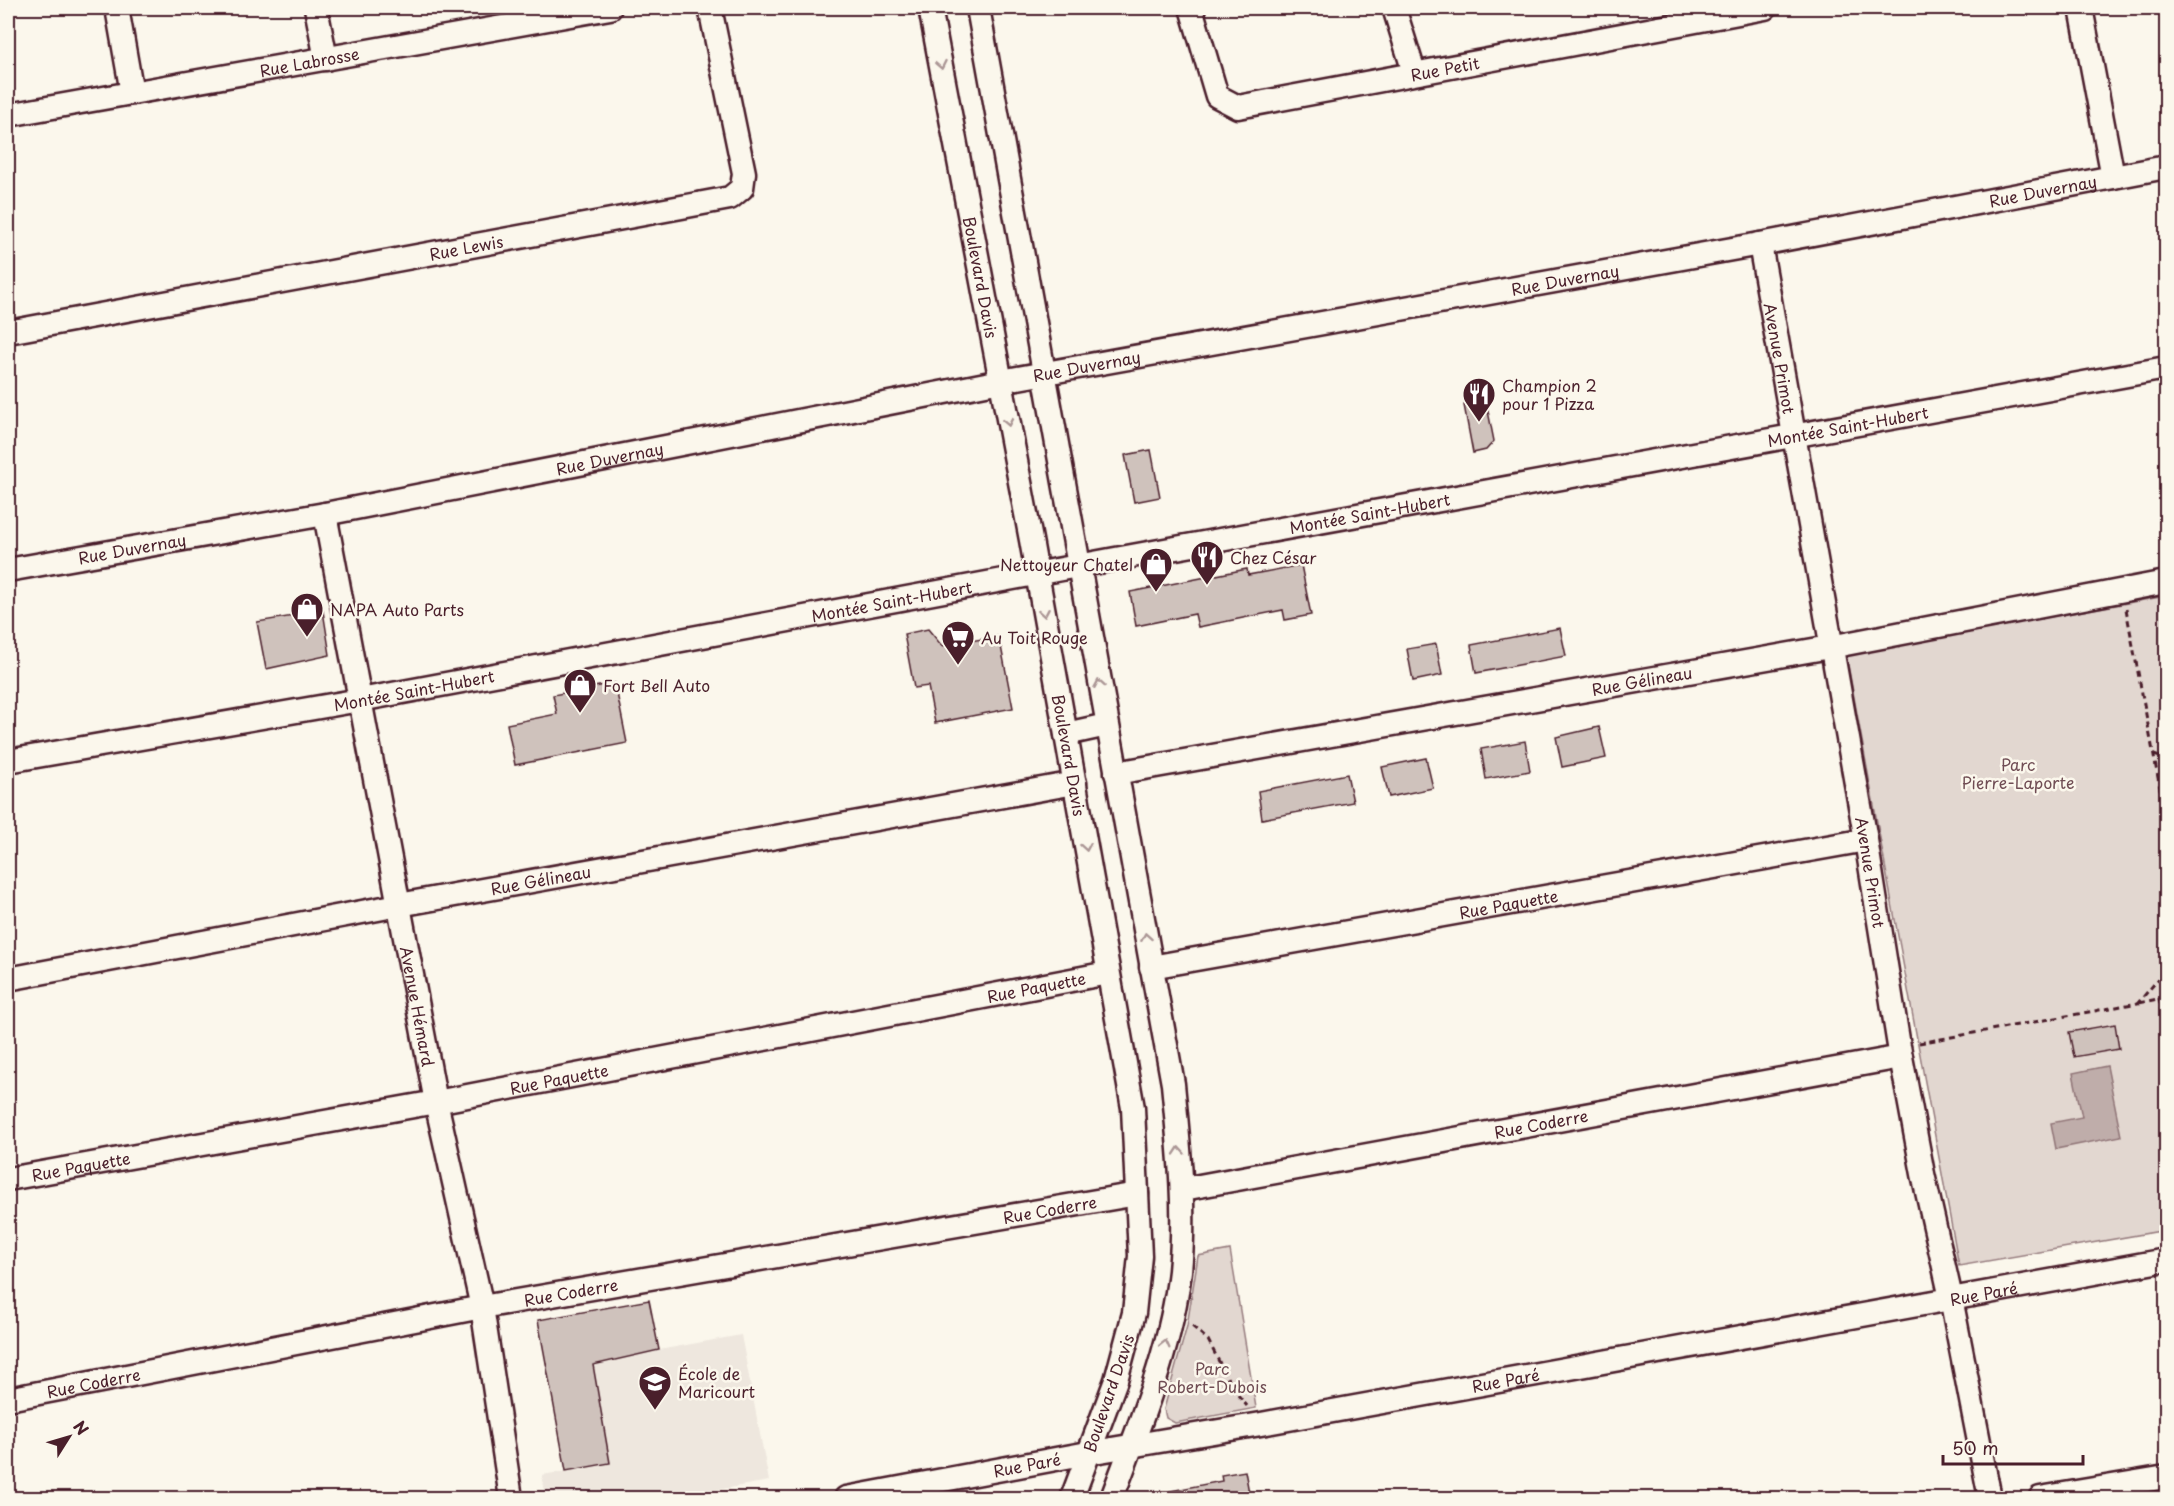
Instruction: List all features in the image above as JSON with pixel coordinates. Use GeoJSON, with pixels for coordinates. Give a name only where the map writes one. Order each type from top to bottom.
{"type":"FeatureCollection","features":[{"type":"Feature","properties":{"kind":"street"},"geometry":{"type":"LineString","coordinates":[[117,8],[132,93]]}},
{"type":"Feature","properties":{"kind":"street"},"geometry":{"type":"LineString","coordinates":[[316,8],[326,59]]}},
{"type":"Feature","properties":{"kind":"street","name":"Rue Labrosse"},"geometry":{"type":"LineString","coordinates":[[8,115],[326,59],[513,16],[610,8]]}},
{"type":"Feature","properties":{"kind":"street","name":"Rue Lewis"},"geometry":{"type":"LineString","coordinates":[[8,332],[730,198],[742,188],[744,173],[710,8]]}},
{"type":"Feature","properties":{"kind":"street","name":"Boulevard Davis"},"geometry":{"type":"LineString","coordinates":[[930,8],[1037,575],[1133,1108],[1140,1256],[1134,1313],[1116,1380],[1072,1498]]}},
{"type":"Feature","properties":{"kind":"street"},"geometry":{"type":"LineString","coordinates":[[978,8],[1173,1084],[1183,1189],[1180,1271],[1173,1310],[1158,1374],[1112,1498]]}},
{"type":"Feature","properties":{"kind":"street","name":"Rue Petit"},"geometry":{"type":"LineString","coordinates":[[1191,8],[1217,96],[1238,106],[1765,8]]}},
{"type":"Feature","properties":{"kind":"street"},"geometry":{"type":"LineString","coordinates":[[1394,8],[1414,72]]}},
{"type":"Feature","properties":{"kind":"street"},"geometry":{"type":"LineString","coordinates":[[2081,8],[2112,177]]}},
{"type":"Feature","properties":{"kind":"street","name":"Rue Duvernay"},"geometry":{"type":"LineString","coordinates":[[8,570],[325,514],[1001,381],[1760,244],[2166,167]]}},
{"type":"Feature","properties":{"kind":"street","name":"Avenue Primot"},"geometry":{"type":"LineString","coordinates":[[1760,244],[1866,840],[1900,1052],[1990,1498]]}},
{"type":"Feature","properties":{"kind":"street","name":"Montée Saint-Hubert"},"geometry":{"type":"LineString","coordinates":[[8,760],[360,700],[1078,566],[2166,368]]}},
{"type":"Feature","properties":{"kind":"street","name":"Avenue Hémard"},"geometry":{"type":"LineString","coordinates":[[325,514],[435,1102],[482,1307],[511,1498]]}},
{"type":"Feature","properties":{"kind":"street","name":"Rue Gélineau"},"geometry":{"type":"LineString","coordinates":[[1116,773],[1830,647],[2166,582]]}},
{"type":"Feature","properties":{"kind":"street"},"geometry":{"type":"LineString","coordinates":[[1066,734],[1107,725]]}},
{"type":"Feature","properties":{"kind":"street","name":"Rue Gélineau"},"geometry":{"type":"LineString","coordinates":[[8,979],[399,905],[1075,783]]}},
{"type":"Feature","properties":{"kind":"street","name":"Rue Paquette"},"geometry":{"type":"LineString","coordinates":[[1151,967],[1866,840]]}},
{"type":"Feature","properties":{"kind":"street","name":"Rue Paquette"},"geometry":{"type":"LineString","coordinates":[[8,1179],[435,1102],[1108,973]]}},
{"type":"Feature","properties":{"kind":"street","name":"Rue Coderre"},"geometry":{"type":"LineString","coordinates":[[1183,1189],[1900,1052]]}},
{"type":"Feature","properties":{"kind":"street","name":"Rue Coderre"},"geometry":{"type":"LineString","coordinates":[[8,1399],[482,1307],[1137,1194]]}},
{"type":"Feature","properties":{"kind":"street","name":"Rue Paré"},"geometry":{"type":"LineString","coordinates":[[846,1498],[2166,1260]]}},
{"type":"Feature","properties":{"kind":"street"},"geometry":{"type":"LineString","coordinates":[[2040,1498],[2107,1493],[2166,1477]]}},
{"type":"Feature","properties":{"kind":"path"},"geometry":{"type":"LineString","coordinates":[[2122,590],[2166,820]]}},
{"type":"Feature","properties":{"kind":"path"},"geometry":{"type":"LineString","coordinates":[[2154,755],[2166,759]]}},
{"type":"Feature","properties":{"kind":"path"},"geometry":{"type":"LineString","coordinates":[[2138,1003],[2166,970]]}},
{"type":"Feature","properties":{"kind":"path"},"geometry":{"type":"LineString","coordinates":[[1900,1052],[2166,997]]}},
{"type":"Feature","properties":{"kind":"path"},"geometry":{"type":"LineString","coordinates":[[2159,998],[2166,1036]]}},
{"type":"Feature","properties":{"kind":"path"},"geometry":{"type":"LineString","coordinates":[[1173,1310],[1208,1340],[1233,1389],[1261,1424]]}},
{"type":"Feature","properties":{"kind":"shaded area"},"geometry":{"type":"Polygon","coordinates":[[[2107,1066],[2121,1136],[2056,1149],[2051,1123],[2082,1117],[2073,1073],[2107,1066]]]}},
{"type":"Feature","properties":{"kind":"shaded area","name":"École de Maricourt"},"geometry":{"type":"Polygon","coordinates":[[[649,1300],[659,1350],[741,1335],[769,1481],[671,1498],[546,1498],[542,1475],[566,1471],[538,1320],[649,1300]]]}},
{"type":"Feature","properties":{"kind":"green space","name":"Parc Pierre-Laporte"},"geometry":{"type":"Polygon","coordinates":[[[2166,596],[2166,1230],[1959,1266],[1846,654],[2166,596]]]}},
{"type":"Feature","properties":{"kind":"green space","name":"Parc Robert-Dubois"},"geometry":{"type":"Polygon","coordinates":[[[1230,1250],[1256,1408],[1175,1423],[1166,1418],[1164,1409],[1187,1326],[1198,1256],[1230,1250]]]}},
{"type":"Feature","properties":{"kind":"building","name":"Champion 2 pour 1 Pizza"},"geometry":{"type":"Polygon","coordinates":[[[1486,401],[1494,441],[1486,450],[1473,453],[1464,405],[1486,401]]]}},
{"type":"Feature","properties":{"kind":"building"},"geometry":{"type":"Polygon","coordinates":[[[1151,450],[1160,497],[1134,502],[1125,455],[1151,450]]]}},
{"type":"Feature","properties":{"kind":"building"},"geometry":{"type":"Polygon","coordinates":[[[1301,565],[1311,615],[1285,620],[1283,610],[1198,627],[1195,614],[1136,626],[1130,592],[1247,569],[1248,575],[1301,565]]]}},
{"type":"Feature","properties":{"kind":"building"},"geometry":{"type":"Polygon","coordinates":[[[323,611],[330,655],[266,669],[257,622],[323,611]]]}},
{"type":"Feature","properties":{"kind":"building"},"geometry":{"type":"Polygon","coordinates":[[[1560,628],[1566,656],[1476,673],[1471,645],[1560,628]]]}},
{"type":"Feature","properties":{"kind":"building","name":"Au Toit Rouge"},"geometry":{"type":"Polygon","coordinates":[[[928,629],[942,646],[999,636],[1013,708],[935,723],[928,686],[914,688],[904,634],[928,629]]]}},
{"type":"Feature","properties":{"kind":"building"},"geometry":{"type":"Polygon","coordinates":[[[1436,644],[1442,675],[1413,681],[1407,649],[1436,644]]]}},
{"type":"Feature","properties":{"kind":"building"},"geometry":{"type":"Polygon","coordinates":[[[615,683],[627,743],[515,765],[507,724],[557,714],[553,695],[615,683]]]}},
{"type":"Feature","properties":{"kind":"building"},"geometry":{"type":"Polygon","coordinates":[[[1599,727],[1606,758],[1562,767],[1556,737],[1599,727]]]}},
{"type":"Feature","properties":{"kind":"building"},"geometry":{"type":"Polygon","coordinates":[[[1525,741],[1530,771],[1486,779],[1481,749],[1525,741]]]}},
{"type":"Feature","properties":{"kind":"building"},"geometry":{"type":"Polygon","coordinates":[[[1426,758],[1433,788],[1389,797],[1382,767],[1426,758]]]}},
{"type":"Feature","properties":{"kind":"building"},"geometry":{"type":"Polygon","coordinates":[[[1347,774],[1353,802],[1262,819],[1258,791],[1347,774]]]}},
{"type":"Feature","properties":{"kind":"building"},"geometry":{"type":"Polygon","coordinates":[[[2115,1024],[2119,1049],[2074,1057],[2069,1032],[2115,1024]]]}},
{"type":"Feature","properties":{"kind":"building"},"geometry":{"type":"Polygon","coordinates":[[[649,1300],[659,1350],[593,1365],[610,1463],[566,1471],[538,1320],[649,1300]]]}},
{"type":"Feature","properties":{"kind":"building"},"geometry":{"type":"Polygon","coordinates":[[[1245,1471],[1250,1498],[1171,1498],[1170,1491],[1222,1481],[1221,1475],[1245,1471]]]}},
{"type":"Feature","properties":{"kind":"place","name":"Champion 2 pour 1 Pizza"},"geometry":{"type":"Point","coordinates":[1479,423]}},
{"type":"Feature","properties":{"kind":"place","name":"Chez César"},"geometry":{"type":"Point","coordinates":[1207,586]}},
{"type":"Feature","properties":{"kind":"place","name":"Nettoyeur Chatel"},"geometry":{"type":"Point","coordinates":[1156,593]}},
{"type":"Feature","properties":{"kind":"place","name":"NAPA Auto Parts"},"geometry":{"type":"Point","coordinates":[307,638]}},
{"type":"Feature","properties":{"kind":"place","name":"Au Toit Rouge"},"geometry":{"type":"Point","coordinates":[958,666]}},
{"type":"Feature","properties":{"kind":"place","name":"Fort Bell Auto"},"geometry":{"type":"Point","coordinates":[580,714]}},
{"type":"Feature","properties":{"kind":"place","name":"École de Maricourt"},"geometry":{"type":"Point","coordinates":[655,1411]}}]}
